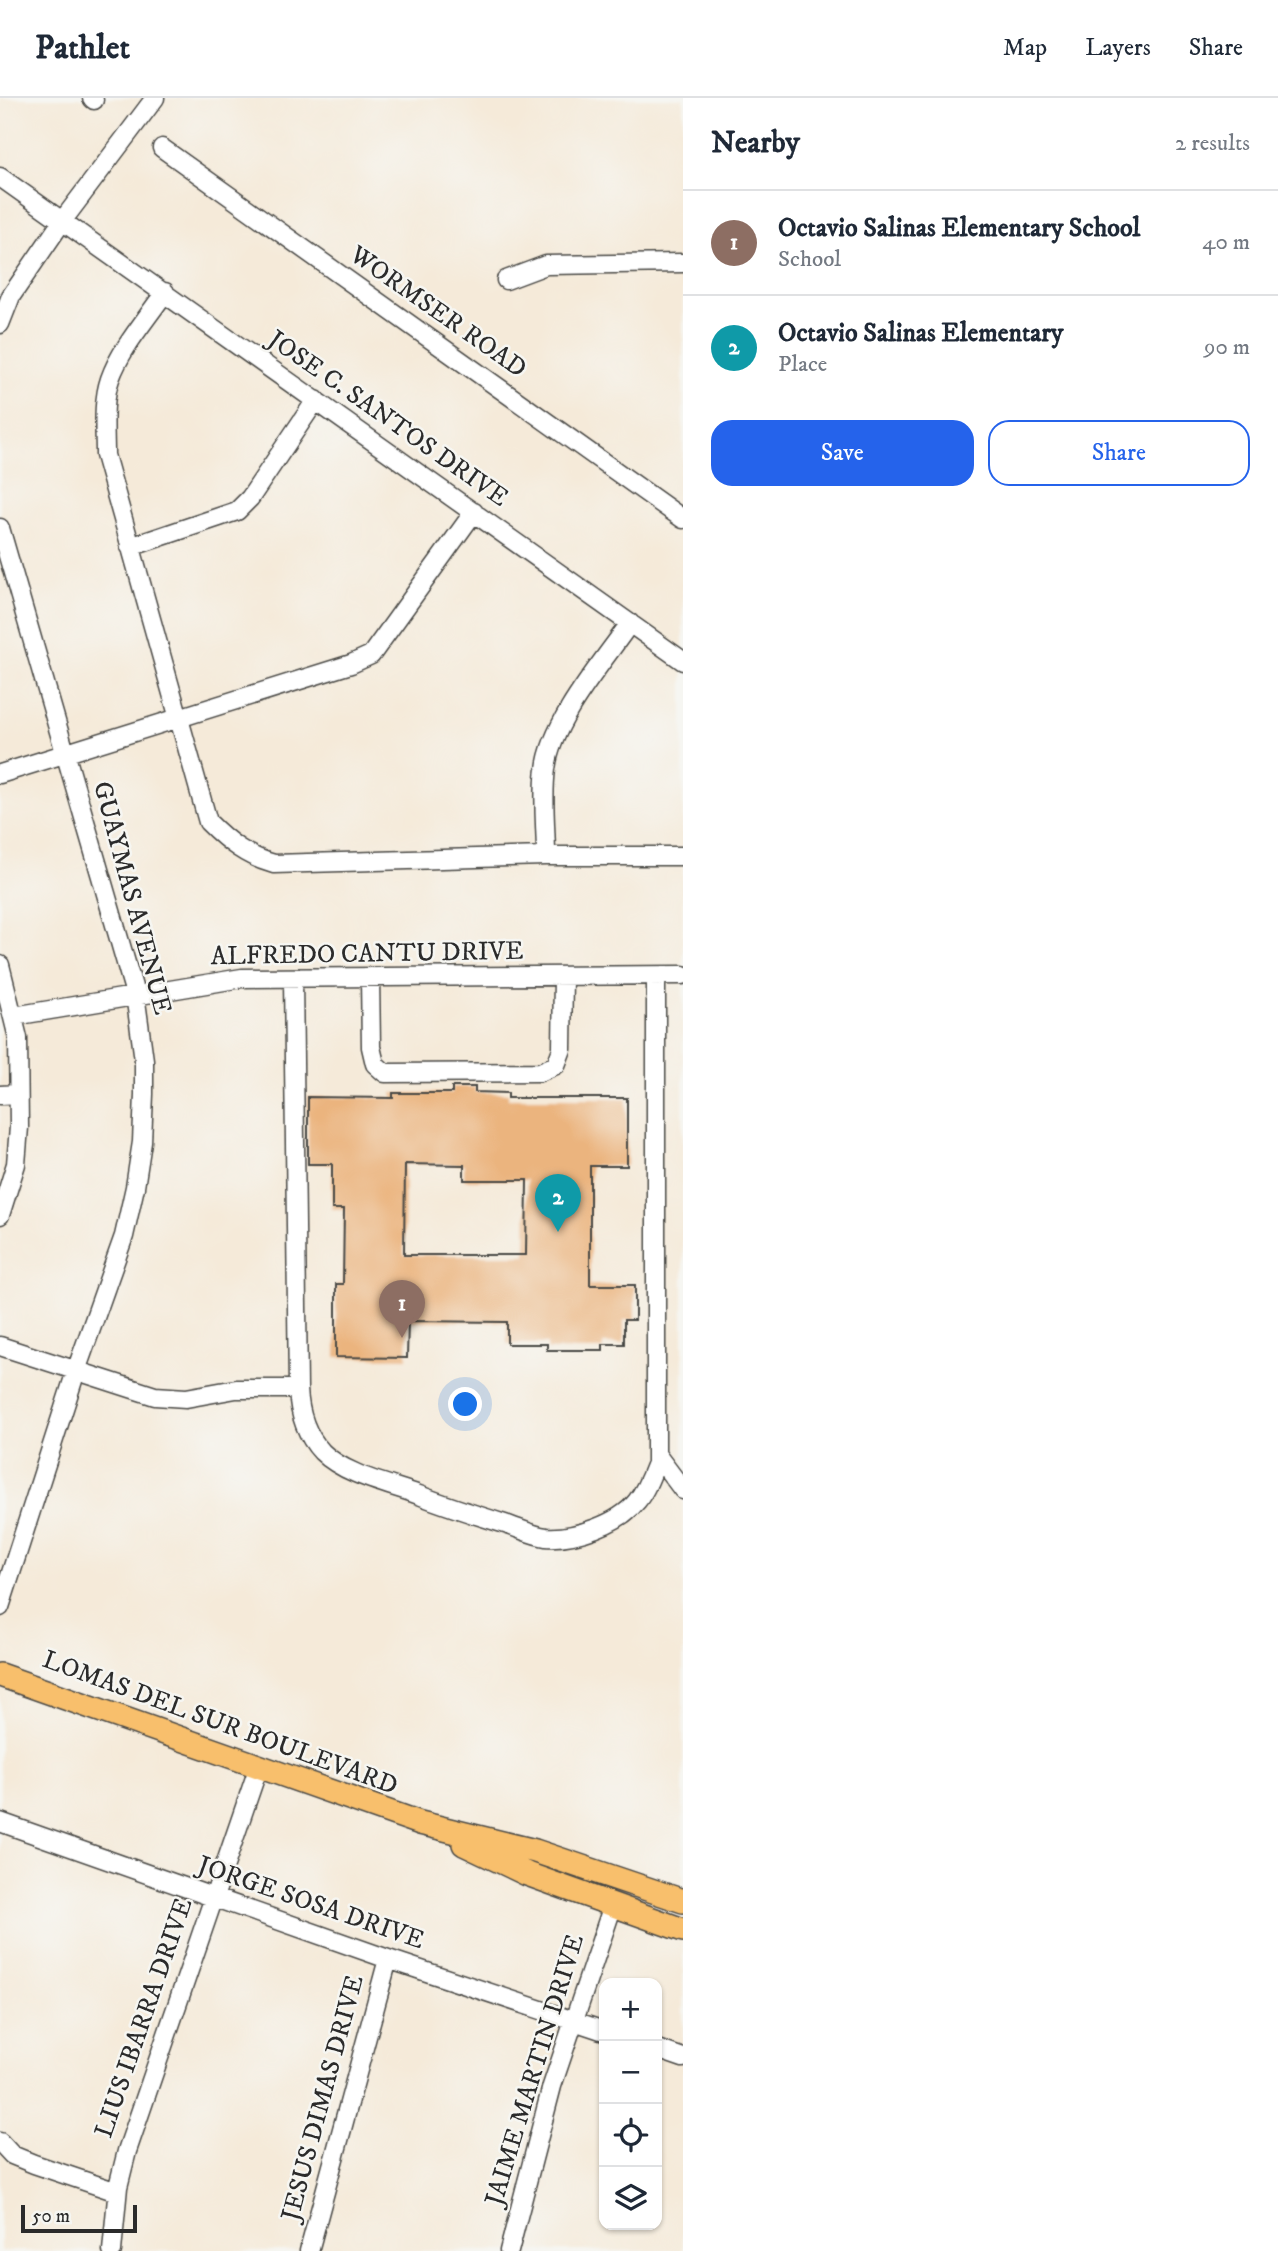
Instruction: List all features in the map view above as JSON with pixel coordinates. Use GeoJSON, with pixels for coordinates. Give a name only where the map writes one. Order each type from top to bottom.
{"type":"FeatureCollection","features":[{"type":"Feature","properties":{"kind":"main road","name":"LOMAS DEL SUR BOULEVARD"},"geometry":{"type":"LineString","coordinates":[[0,1675],[420,1823],[535,1851],[683,1901]]}},
{"type":"Feature","properties":{"kind":"main road","name":"LOMAS DEL SUR BOULEVARD"},"geometry":{"type":"LineString","coordinates":[[420,1823],[527,1874],[683,1930]]}},
{"type":"Feature","properties":{"kind":"main road"},"geometry":{"type":"LineString","coordinates":[[527,1874],[545,1871],[564,1874],[683,1918]]}},
{"type":"Feature","properties":{"kind":"street"},"geometry":{"type":"LineString","coordinates":[[0,324],[11,296],[63,220],[155,98]]}},
{"type":"Feature","properties":{"kind":"street","name":"WORMSER ROAD"},"geometry":{"type":"LineString","coordinates":[[162,148],[683,519]]}},
{"type":"Feature","properties":{"kind":"street","name":"JOSE C. SANTOS DRIVE"},"geometry":{"type":"LineString","coordinates":[[0,177],[683,661]]}},
{"type":"Feature","properties":{"kind":"street"},"geometry":{"type":"LineString","coordinates":[[506,280],[546,265],[683,263]]}},
{"type":"Feature","properties":{"kind":"street"},"geometry":{"type":"LineString","coordinates":[[164,292],[117,363],[108,382],[105,455],[208,822],[229,842],[258,860],[274,864],[546,856],[683,856]]}},
{"type":"Feature","properties":{"kind":"street"},"geometry":{"type":"LineString","coordinates":[[130,547],[237,510],[250,498],[316,400]]}},
{"type":"Feature","properties":{"kind":"street"},"geometry":{"type":"LineString","coordinates":[[0,774],[351,664],[371,655],[474,512]]}},
{"type":"Feature","properties":{"kind":"street","name":"GUAYMAS AVENUE"},"geometry":{"type":"LineString","coordinates":[[0,528],[135,995],[144,1060],[142,1142],[124,1236],[76,1371],[0,1607]]}},
{"type":"Feature","properties":{"kind":"street"},"geometry":{"type":"LineString","coordinates":[[546,856],[546,769],[555,738],[567,714],[630,623]]}},
{"type":"Feature","properties":{"kind":"street"},"geometry":{"type":"LineString","coordinates":[[0,965],[18,1038],[9,1095],[19,1126],[16,1164],[0,1215]]}},
{"type":"Feature","properties":{"kind":"street","name":"ALFREDO CANTU DRIVE"},"geometry":{"type":"LineString","coordinates":[[14,1016],[242,978],[683,975]]}},
{"type":"Feature","properties":{"kind":"street"},"geometry":{"type":"LineString","coordinates":[[370,977],[371,1047],[375,1064],[385,1073],[540,1072],[556,1065],[562,1049],[563,976]]}},
{"type":"Feature","properties":{"kind":"street"},"geometry":{"type":"LineString","coordinates":[[293,978],[298,1389],[299,1412],[308,1432],[322,1452],[344,1468],[543,1536],[563,1537],[582,1533],[621,1516],[637,1502],[648,1485],[656,1463],[656,976]]}},
{"type":"Feature","properties":{"kind":"street"},"geometry":{"type":"LineString","coordinates":[[0,1346],[139,1392],[170,1398],[236,1389],[298,1389]]}},
{"type":"Feature","properties":{"kind":"street"},"geometry":{"type":"LineString","coordinates":[[656,1454],[683,1490]]}},
{"type":"Feature","properties":{"kind":"street","name":"LIUS IBARRA DRIVE"},"geometry":{"type":"LineString","coordinates":[[112,2251],[117,2192],[127,2151],[259,1766]]}},
{"type":"Feature","properties":{"kind":"street","name":"JORGE SOSA DRIVE"},"geometry":{"type":"LineString","coordinates":[[0,1822],[388,1959],[599,2029]]}},
{"type":"Feature","properties":{"kind":"street","name":"JAIME MARTIN DRIVE"},"geometry":{"type":"LineString","coordinates":[[509,2251],[552,2086],[613,1905]]}},
{"type":"Feature","properties":{"kind":"street","name":"JESUS DIMAS DRIVE"},"geometry":{"type":"LineString","coordinates":[[309,2251],[388,1959]]}},
{"type":"Feature","properties":{"kind":"street"},"geometry":{"type":"LineString","coordinates":[[662,2051],[683,2058]]}},
{"type":"Feature","properties":{"kind":"street"},"geometry":{"type":"LineString","coordinates":[[0,2143],[12,2155],[117,2192]]}},
{"type":"Feature","properties":{"kind":"building"},"geometry":{"type":"Polygon","coordinates":[[[452,1087],[475,1087],[475,1092],[508,1093],[508,1098],[627,1098],[627,1166],[590,1166],[590,1285],[635,1285],[635,1320],[624,1320],[624,1344],[603,1344],[603,1350],[547,1350],[547,1344],[507,1344],[507,1322],[408,1321],[407,1358],[336,1357],[336,1284],[343,1284],[344,1209],[332,1209],[332,1164],[308,1164],[308,1097],[393,1098],[393,1093],[452,1093],[452,1087]],[[405,1164],[404,1255],[526,1255],[527,1180],[464,1180],[464,1165],[405,1164]]]}},
{"type":"Feature","properties":{"kind":"place","name":"Octavio Salinas Elementary"},"geometry":{"type":"Point","coordinates":[558,1232]}},
{"type":"Feature","properties":{"kind":"place","name":"Octavio Salinas Elementary School"},"geometry":{"type":"Point","coordinates":[402,1338]}}]}
